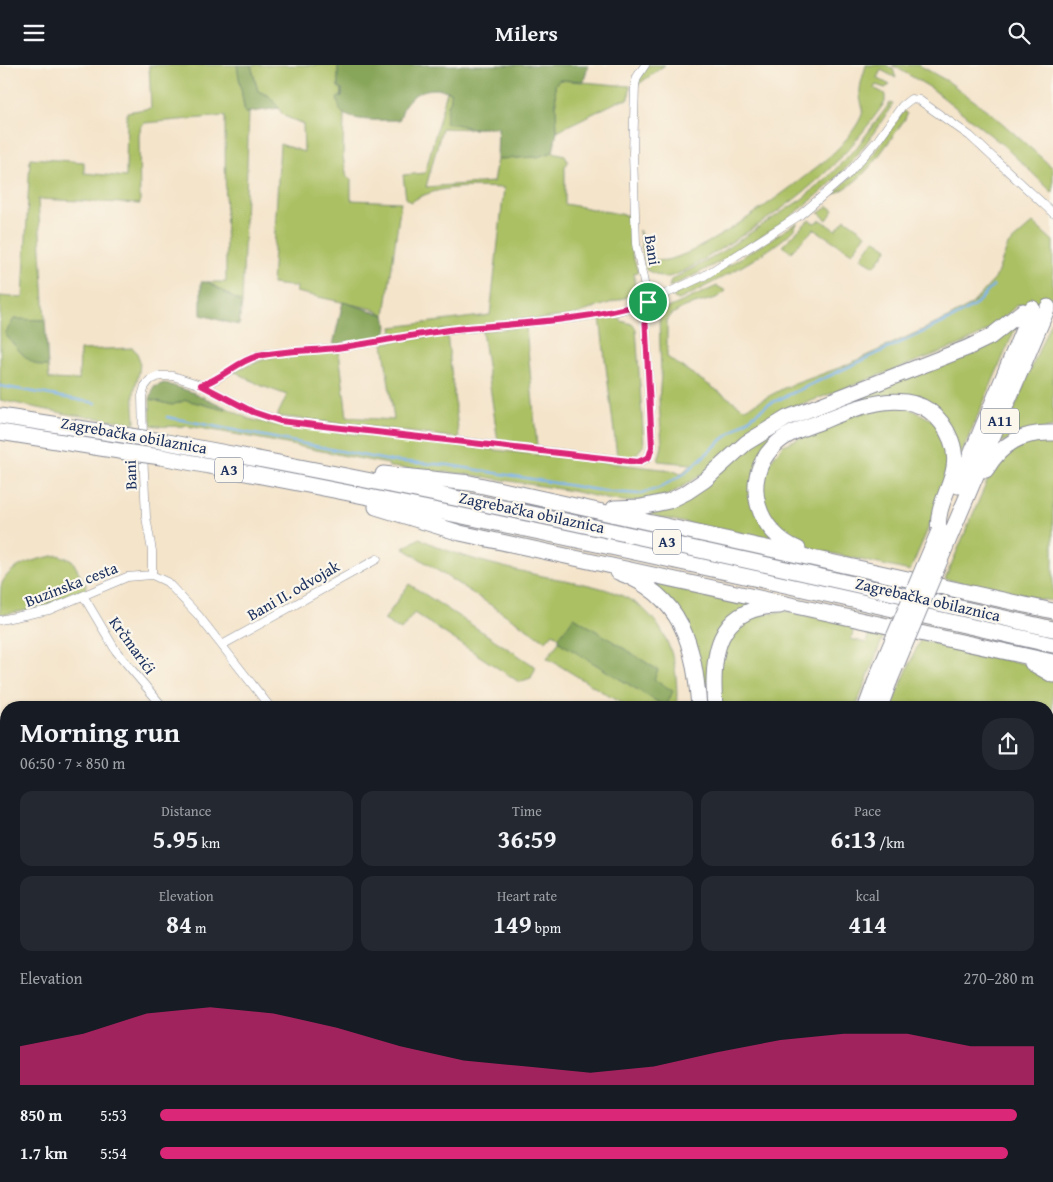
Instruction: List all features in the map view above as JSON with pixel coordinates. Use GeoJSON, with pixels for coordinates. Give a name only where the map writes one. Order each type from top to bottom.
{"type":"FeatureCollection","features":[{"type":"Feature","properties":{"kind":"highway","name":"A11"},"geometry":{"type":"LineString","coordinates":[[870,701],[884,679],[945,533],[1048,307]]}},
{"type":"Feature","properties":{"kind":"highway","name":"A11"},"geometry":{"type":"LineString","coordinates":[[566,503],[629,508],[669,501],[705,480],[746,443],[787,417],[967,348],[990,337],[1028,309],[945,533]]}},
{"type":"Feature","properties":{"kind":"highway"},"geometry":{"type":"LineString","coordinates":[[847,565],[838,559],[799,550],[783,541],[773,534],[760,515],[756,493],[760,469],[765,456],[773,446],[786,436],[877,401],[893,400],[912,403],[936,418],[950,437],[955,462],[953,478],[938,516],[945,533],[965,520],[985,473],[1002,449],[1024,435],[1053,433]]}},
{"type":"Feature","properties":{"kind":"highway"},"geometry":{"type":"LineString","coordinates":[[0,406],[55,417],[80,428]]}},
{"type":"Feature","properties":{"kind":"highway","name":"Zagrebačka obilaznica"},"geometry":{"type":"LineString","coordinates":[[0,415],[161,441],[280,463],[730,556],[1053,629]]}},
{"type":"Feature","properties":{"kind":"highway","name":"Zagrebačka obilaznica"},"geometry":{"type":"LineString","coordinates":[[0,431],[161,457],[297,482],[727,571],[1053,645]]}},
{"type":"Feature","properties":{"kind":"highway"},"geometry":{"type":"LineString","coordinates":[[0,439],[41,437]]}},
{"type":"Feature","properties":{"kind":"highway"},"geometry":{"type":"LineString","coordinates":[[280,463],[323,462],[398,476],[447,479],[566,503],[1053,611]]}},
{"type":"Feature","properties":{"kind":"highway"},"geometry":{"type":"LineString","coordinates":[[297,482],[321,496],[395,512],[460,533],[809,607],[1053,662]]}},
{"type":"Feature","properties":{"kind":"highway"},"geometry":{"type":"LineString","coordinates":[[543,550],[554,557],[621,573],[650,589],[662,600],[679,621],[689,643],[695,664],[698,701]]}},
{"type":"Feature","properties":{"kind":"highway"},"geometry":{"type":"LineString","coordinates":[[1008,600],[1053,605]]}},
{"type":"Feature","properties":{"kind":"highway"},"geometry":{"type":"LineString","coordinates":[[715,701],[714,657],[720,639],[733,623],[752,610],[761,607],[809,607]]}},
{"type":"Feature","properties":{"kind":"highway"},"geometry":{"type":"LineString","coordinates":[[996,649],[1040,666],[1053,675]]}},
{"type":"Feature","properties":{"kind":"highway","name":"A11"},"geometry":{"type":"LineString","coordinates":[[881,701],[884,679]]}},
{"type":"Feature","properties":{"kind":"street","name":"Bani"},"geometry":{"type":"LineString","coordinates":[[152,575],[153,556],[146,517],[142,396],[145,386],[150,379],[159,376],[173,376],[201,385],[253,412],[280,421],[638,462],[649,457],[652,447],[645,314],[648,302],[636,244],[634,173],[635,85],[637,77],[645,65]]}},
{"type":"Feature","properties":{"kind":"street"},"geometry":{"type":"LineString","coordinates":[[201,385],[211,382],[248,360],[266,354],[336,348],[442,331],[574,318],[618,311],[648,302],[704,276],[812,206],[861,160],[902,106],[911,99],[919,100],[970,136],[1053,213]]}},
{"type":"Feature","properties":{"kind":"street","name":"Bani II. odvojak"},"geometry":{"type":"LineString","coordinates":[[222,645],[377,559]]}},
{"type":"Feature","properties":{"kind":"street"},"geometry":{"type":"LineString","coordinates":[[152,575],[167,582],[222,645],[265,701]]}},
{"type":"Feature","properties":{"kind":"street","name":"Buzinska cesta"},"geometry":{"type":"LineString","coordinates":[[0,620],[49,610],[84,597],[127,577],[152,575]]}},
{"type":"Feature","properties":{"kind":"street","name":"Krčmarići"},"geometry":{"type":"LineString","coordinates":[[84,597],[116,651],[158,701]]}},
{"type":"Feature","properties":{"kind":"green space"},"geometry":{"type":"Polygon","coordinates":[[[149,65],[237,65],[245,113],[249,113],[242,303],[208,282],[226,282],[225,116],[145,123],[141,126],[139,136],[140,204],[38,199],[45,320],[14,319],[5,334],[30,360],[42,366],[48,366],[49,379],[79,380],[80,350],[133,348],[140,365],[134,395],[135,423],[67,414],[0,400],[0,296],[23,298],[30,158],[84,162],[84,173],[126,177],[127,112],[151,108],[149,65]]]}},
{"type":"Feature","properties":{"kind":"green space"},"geometry":{"type":"Polygon","coordinates":[[[237,65],[251,65],[258,91],[269,96],[279,108],[245,113],[237,65]]]}},
{"type":"Feature","properties":{"kind":"green space"},"geometry":{"type":"Polygon","coordinates":[[[251,65],[338,65],[338,87],[342,89],[340,110],[344,114],[343,157],[347,177],[351,179],[351,200],[401,202],[385,315],[373,309],[296,292],[297,287],[272,284],[280,144],[304,152],[303,124],[284,116],[269,96],[258,91],[251,65]]]}},
{"type":"Feature","properties":{"kind":"green space"},"geometry":{"type":"Polygon","coordinates":[[[338,65],[588,65],[584,81],[559,80],[555,85],[557,131],[553,152],[537,157],[497,159],[498,127],[476,128],[445,123],[448,105],[451,100],[450,92],[445,90],[433,89],[416,94],[406,104],[399,120],[368,120],[344,114],[340,110],[337,98],[342,96],[342,89],[338,87],[338,65]]]}},
{"type":"Feature","properties":{"kind":"green space"},"geometry":{"type":"Polygon","coordinates":[[[648,65],[665,65],[636,86],[648,65]]]}},
{"type":"Feature","properties":{"kind":"green space"},"geometry":{"type":"Polygon","coordinates":[[[866,65],[886,65],[893,69],[896,78],[881,70],[877,78],[890,85],[885,88],[876,85],[874,88],[885,94],[885,102],[850,148],[832,167],[794,200],[773,215],[688,269],[665,278],[646,270],[639,230],[647,250],[655,259],[669,259],[690,252],[716,238],[772,201],[831,155],[848,137],[861,117],[863,111],[860,87],[866,65]]]}},
{"type":"Feature","properties":{"kind":"green space"},"geometry":{"type":"Polygon","coordinates":[[[892,65],[919,65],[949,82],[992,114],[1053,168],[1053,193],[1003,145],[931,88],[892,65]]]}},
{"type":"Feature","properties":{"kind":"green space"},"geometry":{"type":"Polygon","coordinates":[[[559,80],[630,86],[629,99],[619,101],[557,131],[555,85],[559,80]]]}},
{"type":"Feature","properties":{"kind":"green space"},"geometry":{"type":"Polygon","coordinates":[[[447,91],[450,92],[451,100],[448,105],[457,122],[463,126],[475,129],[442,128],[426,187],[493,182],[497,159],[537,157],[553,152],[565,155],[568,162],[565,166],[565,204],[631,216],[632,254],[638,272],[634,273],[635,288],[630,296],[574,315],[398,335],[393,333],[392,327],[490,315],[504,188],[444,189],[422,196],[411,202],[406,198],[403,175],[425,173],[447,91]]]}},
{"type":"Feature","properties":{"kind":"green space"},"geometry":{"type":"Polygon","coordinates":[[[890,103],[893,104],[854,158],[840,174],[804,206],[760,238],[669,287],[671,280],[712,258],[802,199],[827,178],[857,147],[890,103]]]}},
{"type":"Feature","properties":{"kind":"green space"},"geometry":{"type":"Polygon","coordinates":[[[904,111],[907,114],[905,119],[874,162],[856,181],[834,194],[873,154],[904,111]]]}},
{"type":"Feature","properties":{"kind":"green space"},"geometry":{"type":"Polygon","coordinates":[[[828,206],[834,210],[827,220],[819,213],[828,206]]]}},
{"type":"Feature","properties":{"kind":"green space"},"geometry":{"type":"Polygon","coordinates":[[[845,219],[866,234],[852,253],[814,229],[791,252],[782,246],[809,220],[814,223],[821,220],[836,230],[845,219]]]}},
{"type":"Feature","properties":{"kind":"green space"},"geometry":{"type":"Polygon","coordinates":[[[797,223],[792,231],[766,252],[679,300],[674,298],[673,295],[705,280],[797,223]]]}},
{"type":"Feature","properties":{"kind":"green space"},"geometry":{"type":"Polygon","coordinates":[[[1033,223],[1053,241],[1053,299],[1016,306],[991,329],[962,344],[785,411],[757,427],[704,473],[669,495],[632,502],[611,500],[572,491],[465,474],[389,467],[388,464],[188,426],[151,425],[150,399],[172,405],[186,400],[225,410],[225,407],[249,419],[274,425],[671,470],[681,474],[692,464],[658,461],[662,446],[659,401],[661,374],[659,319],[664,310],[717,286],[726,291],[716,298],[684,307],[671,315],[667,321],[667,357],[745,409],[784,388],[844,366],[946,319],[971,305],[995,279],[1008,245],[1033,223]]]}},
{"type":"Feature","properties":{"kind":"green space"},"geometry":{"type":"Polygon","coordinates":[[[874,239],[888,248],[875,266],[861,258],[874,239]]]}},
{"type":"Feature","properties":{"kind":"green space"},"geometry":{"type":"Polygon","coordinates":[[[201,282],[208,282],[242,303],[239,325],[201,315],[201,282]]]}},
{"type":"Feature","properties":{"kind":"green space"},"geometry":{"type":"Polygon","coordinates":[[[343,302],[385,315],[386,332],[374,339],[333,345],[343,302]]]}},
{"type":"Feature","properties":{"kind":"green space"},"geometry":{"type":"Polygon","coordinates":[[[618,315],[621,321],[632,324],[636,329],[644,445],[633,458],[617,456],[600,318],[618,315]]]}},
{"type":"Feature","properties":{"kind":"green space"},"geometry":{"type":"Polygon","coordinates":[[[1053,316],[1053,427],[1001,442],[1001,441],[1053,316]]]}},
{"type":"Feature","properties":{"kind":"green space"},"geometry":{"type":"Polygon","coordinates":[[[14,319],[45,320],[48,366],[36,364],[30,360],[5,334],[14,319]]]}},
{"type":"Feature","properties":{"kind":"green space"},"geometry":{"type":"Polygon","coordinates":[[[1018,322],[960,457],[922,402],[796,426],[754,469],[775,543],[637,512],[653,511],[776,428],[1018,322]]]}},
{"type":"Feature","properties":{"kind":"green space"},"geometry":{"type":"Polygon","coordinates":[[[526,327],[537,447],[498,442],[482,331],[526,327]]]}},
{"type":"Feature","properties":{"kind":"green space"},"geometry":{"type":"Polygon","coordinates":[[[447,334],[459,438],[277,416],[287,395],[262,386],[234,371],[268,358],[339,351],[347,417],[394,420],[383,343],[447,334]]]}},
{"type":"Feature","properties":{"kind":"green space"},"geometry":{"type":"Polygon","coordinates":[[[164,383],[192,392],[225,407],[225,410],[186,400],[172,405],[150,399],[154,387],[164,383]]]}},
{"type":"Feature","properties":{"kind":"green space"},"geometry":{"type":"Polygon","coordinates":[[[903,405],[934,421],[950,452],[939,503],[910,571],[804,547],[783,536],[762,503],[763,471],[783,445],[874,407],[903,405]]]}},
{"type":"Feature","properties":{"kind":"green space"},"geometry":{"type":"Polygon","coordinates":[[[1053,437],[1053,601],[1023,597],[945,579],[995,463],[1009,448],[1053,437]]]}},
{"type":"Feature","properties":{"kind":"green space"},"geometry":{"type":"Polygon","coordinates":[[[420,538],[445,550],[475,559],[533,574],[593,586],[629,599],[644,610],[657,625],[668,644],[675,667],[677,701],[663,701],[654,679],[658,670],[574,617],[559,637],[553,633],[546,641],[403,548],[420,538]]]}},
{"type":"Feature","properties":{"kind":"green space"},"geometry":{"type":"Polygon","coordinates":[[[58,555],[72,560],[86,585],[85,590],[47,607],[0,615],[1,586],[10,572],[25,564],[58,555]]]}},
{"type":"Feature","properties":{"kind":"green space"},"geometry":{"type":"Polygon","coordinates":[[[638,576],[755,601],[725,624],[712,701],[702,701],[697,652],[638,576]]]}},
{"type":"Feature","properties":{"kind":"green space"},"geometry":{"type":"Polygon","coordinates":[[[409,584],[536,667],[531,678],[519,682],[414,613],[401,630],[384,620],[409,584]]]}},
{"type":"Feature","properties":{"kind":"green space"},"geometry":{"type":"Polygon","coordinates":[[[785,611],[855,625],[851,639],[866,643],[870,631],[885,632],[858,701],[720,701],[718,664],[730,634],[749,617],[785,611]]]}},
{"type":"Feature","properties":{"kind":"green space"},"geometry":{"type":"Polygon","coordinates":[[[574,617],[658,670],[654,679],[673,691],[669,701],[656,701],[559,642],[559,637],[574,617]]]}},
{"type":"Feature","properties":{"kind":"green space"},"geometry":{"type":"Polygon","coordinates":[[[920,640],[1028,665],[1053,681],[1053,701],[894,701],[920,640]]]}},
{"type":"Feature","properties":{"kind":"green space"},"geometry":{"type":"Polygon","coordinates":[[[559,642],[656,701],[617,701],[547,658],[559,642]]]}},
{"type":"Feature","properties":{"kind":"waterway"},"geometry":{"type":"LineString","coordinates":[[167,417],[391,461],[448,465],[609,492],[639,494],[659,488],[684,474],[723,439],[767,405],[955,317],[974,306],[993,286]]}},
{"type":"Feature","properties":{"kind":"waterway"},"geometry":{"type":"LineString","coordinates":[[0,386],[96,403]]}},
{"type":"Feature","properties":{"kind":"route"},"geometry":{"type":"LineString","coordinates":[[648,302],[645,314],[652,451],[647,459],[638,462],[280,421],[253,412],[201,385],[211,382],[231,368],[266,354],[336,348],[442,331],[574,318],[618,311],[648,302]]}}]}
